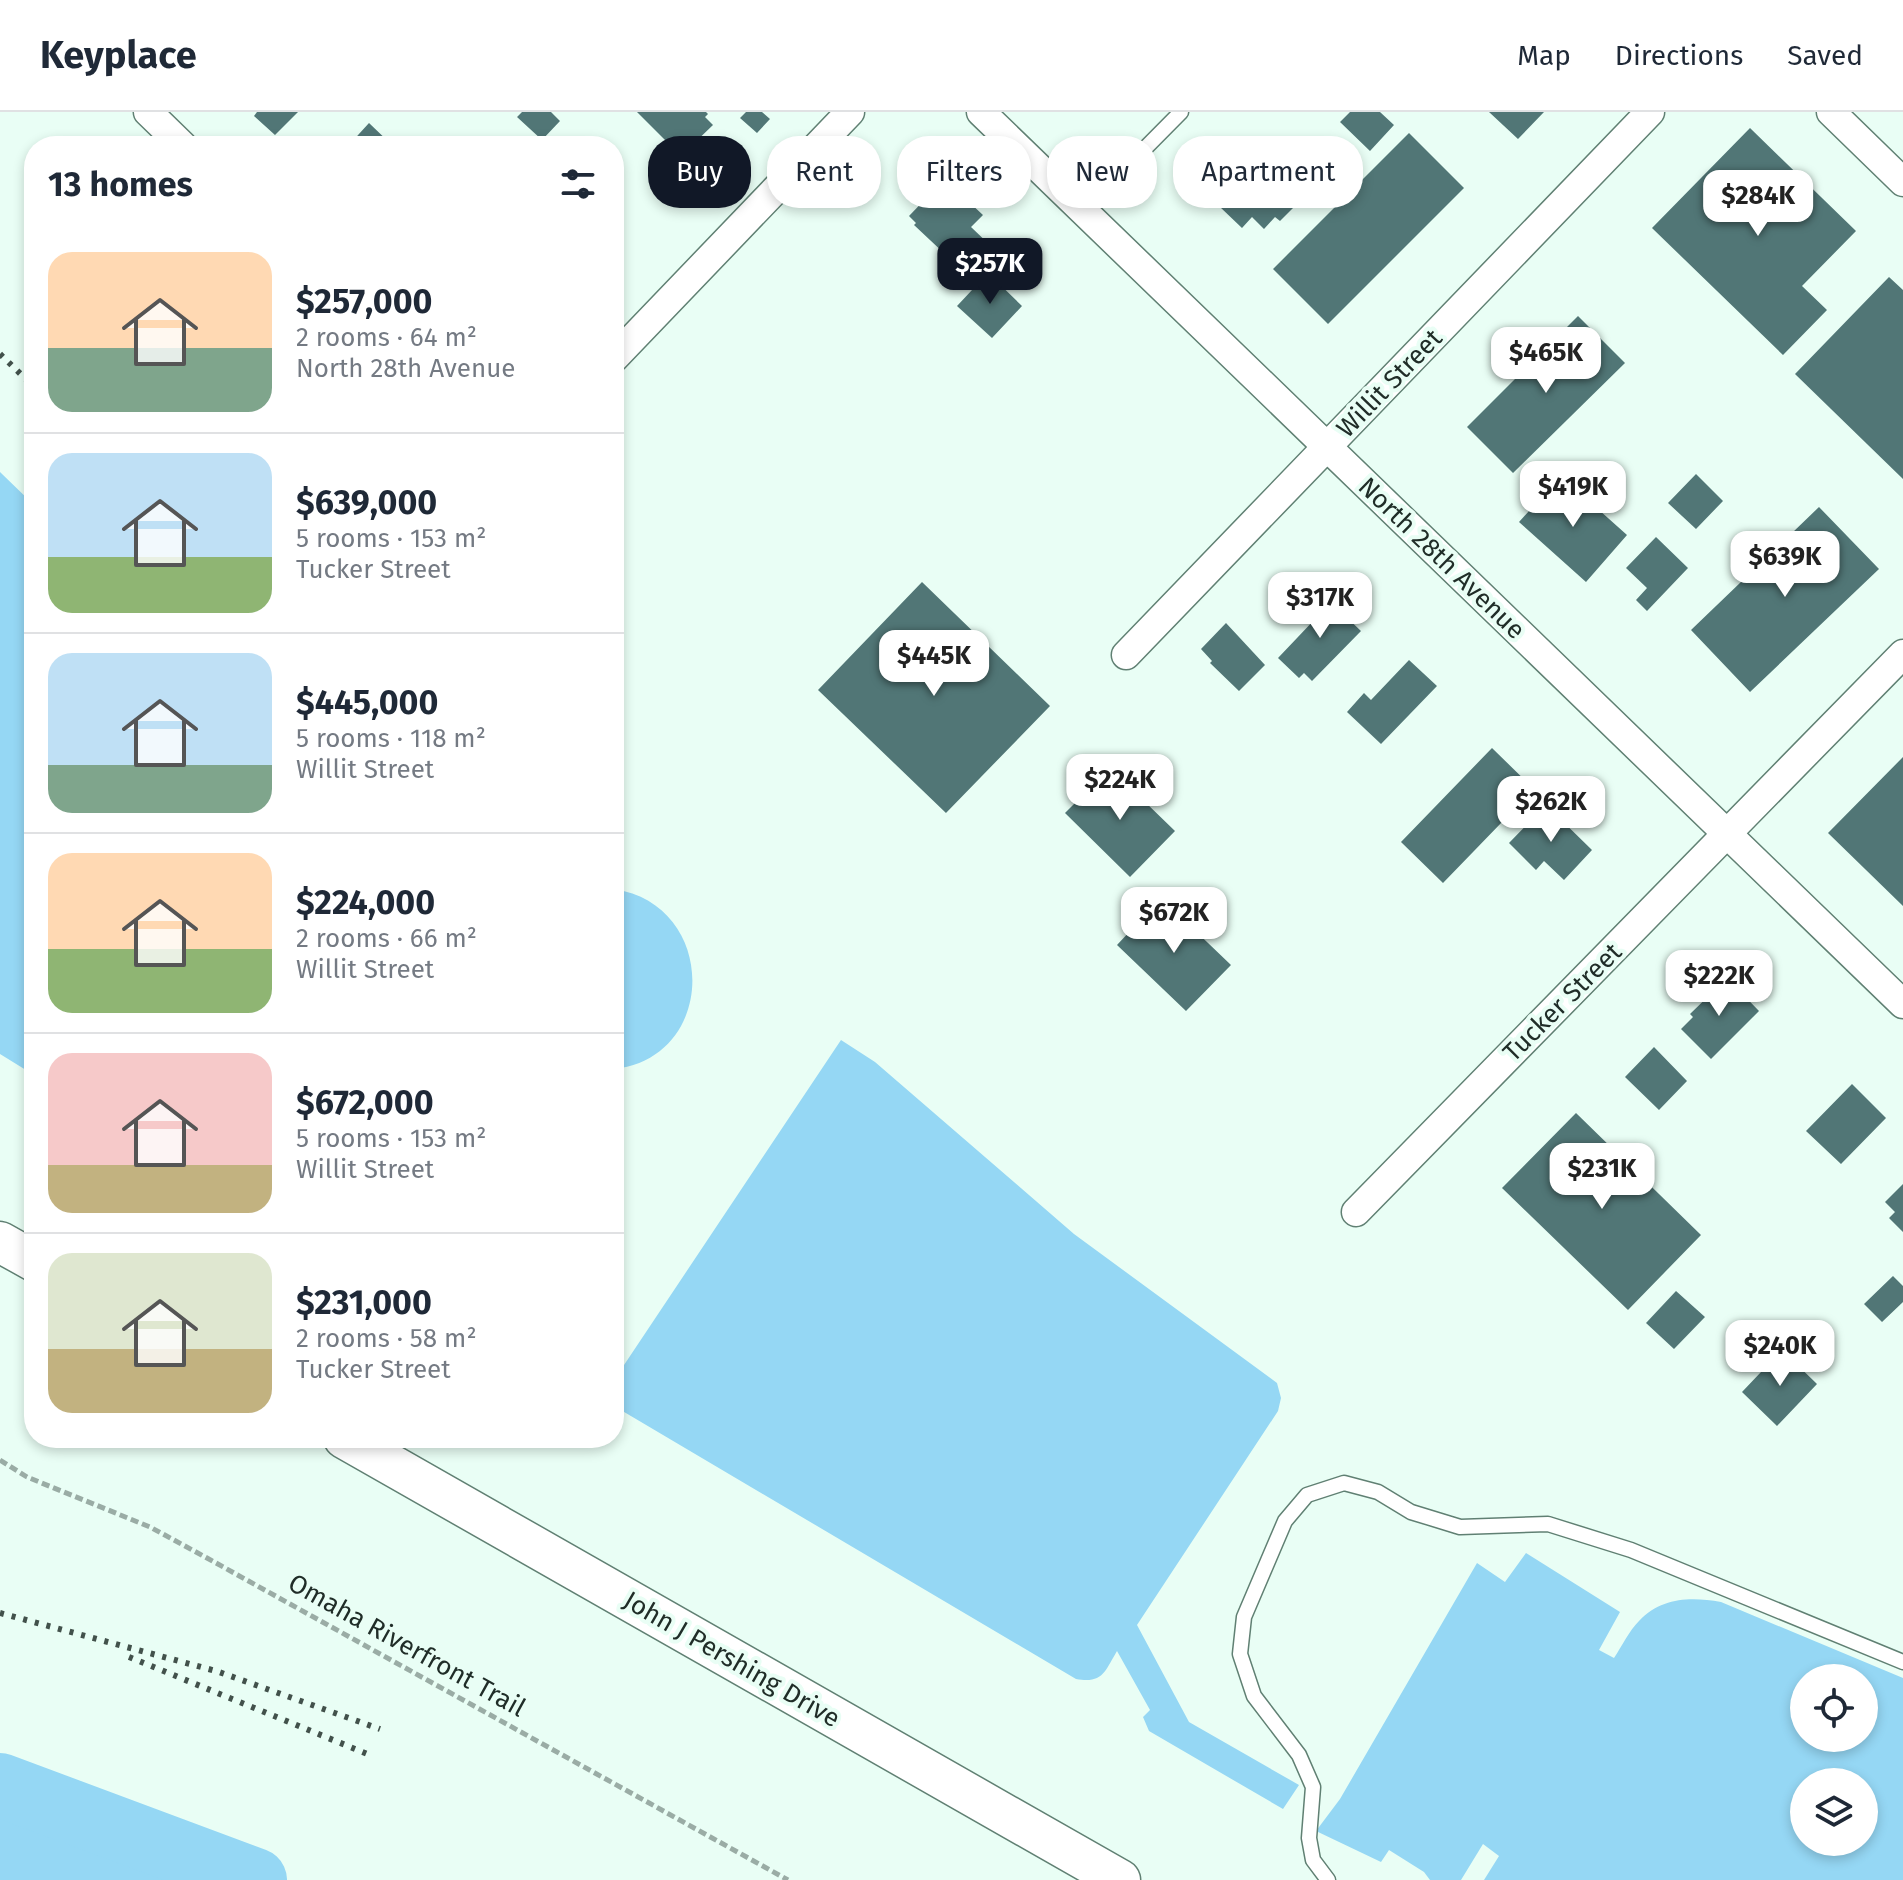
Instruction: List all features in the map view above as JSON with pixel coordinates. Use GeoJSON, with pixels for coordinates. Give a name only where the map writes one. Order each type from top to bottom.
{"type":"FeatureCollection","features":[{"type":"Feature","properties":{"kind":"main road"},"geometry":{"type":"LineString","coordinates":[[0,1242],[24,1255]]}},
{"type":"Feature","properties":{"kind":"main road","name":"John J Pershing Drive"},"geometry":{"type":"LineString","coordinates":[[362,1448],[1120,1880]]}},
{"type":"Feature","properties":{"kind":"street"},"geometry":{"type":"LineString","coordinates":[[148,112],[173,136]]}},
{"type":"Feature","properties":{"kind":"street"},"geometry":{"type":"LineString","coordinates":[[624,348],[850,112]]}},
{"type":"Feature","properties":{"kind":"street","name":"North 28th Avenue"},"geometry":{"type":"LineString","coordinates":[[981,112],[1903,1004]]}},
{"type":"Feature","properties":{"kind":"street","name":"Willit Street"},"geometry":{"type":"LineString","coordinates":[[1126,655],[1650,112]]}},
{"type":"Feature","properties":{"kind":"street"},"geometry":{"type":"LineString","coordinates":[[1831,112],[1903,182]]}},
{"type":"Feature","properties":{"kind":"street","name":"Tucker Street"},"geometry":{"type":"LineString","coordinates":[[1356,1212],[1903,654]]}},
{"type":"Feature","properties":{"kind":"lane"},"geometry":{"type":"LineString","coordinates":[[1083,211],[1181,112]]}},
{"type":"Feature","properties":{"kind":"lane"},"geometry":{"type":"LineString","coordinates":[[1328,1880],[1313,1860],[1309,1838],[1313,1787],[1299,1755],[1254,1696],[1240,1654],[1244,1617],[1285,1521],[1307,1495],[1344,1483],[1378,1492],[1411,1512],[1460,1527],[1548,1524],[1631,1550],[1903,1662]]}},
{"type":"Feature","properties":{"kind":"path","name":"Omaha Riverfront Trail"},"geometry":{"type":"LineString","coordinates":[[0,1460],[27,1477],[150,1527],[788,1880]]}},
{"type":"Feature","properties":{"kind":"water"},"geometry":{"type":"Polygon","coordinates":[[[0,472],[24,495],[24,1069],[0,1054],[0,472]]]}},
{"type":"Feature","properties":{"kind":"water"},"geometry":{"type":"Polygon","coordinates":[[[624,893],[648,901],[673,922],[688,950],[692,981],[687,1011],[673,1038],[648,1059],[624,1066],[624,893]]]}},
{"type":"Feature","properties":{"kind":"water"},"geometry":{"type":"Polygon","coordinates":[[[841,1040],[875,1062],[1074,1234],[1277,1383],[1281,1398],[1278,1411],[1137,1625],[1189,1722],[1299,1785],[1283,1809],[1149,1731],[1143,1717],[1150,1710],[1117,1651],[1098,1678],[1076,1679],[624,1412],[624,1365],[841,1040]]]}},
{"type":"Feature","properties":{"kind":"water"},"geometry":{"type":"Polygon","coordinates":[[[1526,1553],[1620,1612],[1599,1650],[1614,1658],[1632,1629],[1648,1613],[1667,1603],[1699,1599],[1721,1602],[1869,1664],[1790,1664],[1790,1752],[1878,1752],[1878,1668],[1903,1678],[1903,1880],[1484,1880],[1499,1856],[1483,1844],[1461,1880],[1430,1880],[1424,1872],[1389,1850],[1381,1862],[1316,1831],[1340,1799],[1477,1563],[1505,1582],[1526,1553]]]}},
{"type":"Feature","properties":{"kind":"water"},"geometry":{"type":"Polygon","coordinates":[[[0,1785],[255,1880],[0,1880],[0,1785]]]}},
{"type":"Feature","properties":{"kind":"building"},"geometry":{"type":"Polygon","coordinates":[[[257,112],[298,112],[275,135],[254,116],[257,112]]]}},
{"type":"Feature","properties":{"kind":"building"},"geometry":{"type":"Polygon","coordinates":[[[522,112],[551,112],[560,121],[546,136],[538,136],[517,117],[522,112]]]}},
{"type":"Feature","properties":{"kind":"building"},"geometry":{"type":"Polygon","coordinates":[[[637,112],[706,112],[705,117],[713,125],[702,136],[661,136],[637,112]]]}},
{"type":"Feature","properties":{"kind":"building"},"geometry":{"type":"Polygon","coordinates":[[[746,112],[762,112],[770,119],[757,133],[740,118],[746,112]]]}},
{"type":"Feature","properties":{"kind":"building"},"geometry":{"type":"Polygon","coordinates":[[[1350,112],[1380,112],[1394,125],[1370,151],[1363,144],[1363,136],[1354,136],[1340,122],[1350,112]]]}},
{"type":"Feature","properties":{"kind":"building"},"geometry":{"type":"Polygon","coordinates":[[[1489,112],[1544,112],[1518,139],[1489,112]]]}},
{"type":"Feature","properties":{"kind":"building"},"geometry":{"type":"Polygon","coordinates":[[[369,123],[383,136],[357,136],[369,123]]]}},
{"type":"Feature","properties":{"kind":"building"},"geometry":{"type":"Polygon","coordinates":[[[1750,128],[1856,231],[1802,286],[1827,310],[1783,355],[1652,228],[1750,128]]]}},
{"type":"Feature","properties":{"kind":"building"},"geometry":{"type":"Polygon","coordinates":[[[1409,133],[1464,188],[1328,324],[1273,269],[1334,208],[1363,208],[1363,179],[1409,133]]]}},
{"type":"Feature","properties":{"kind":"building"},"geometry":{"type":"Polygon","coordinates":[[[917,208],[975,208],[983,215],[971,227],[995,250],[968,279],[955,267],[959,263],[914,225],[916,223],[909,216],[917,208]]]}},
{"type":"Feature","properties":{"kind":"building"},"geometry":{"type":"Polygon","coordinates":[[[1221,208],[1293,208],[1280,221],[1275,217],[1264,229],[1252,217],[1242,228],[1221,208]]]}},
{"type":"Feature","properties":{"kind":"building"},"geometry":{"type":"Polygon","coordinates":[[[988,273],[1022,306],[992,338],[957,306],[988,273]]]}},
{"type":"Feature","properties":{"kind":"building"},"geometry":{"type":"Polygon","coordinates":[[[1889,277],[1903,290],[1903,479],[1795,374],[1889,277]]]}},
{"type":"Feature","properties":{"kind":"building"},"geometry":{"type":"Polygon","coordinates":[[[1578,316],[1625,363],[1513,473],[1467,427],[1578,316]]]}},
{"type":"Feature","properties":{"kind":"building"},"geometry":{"type":"Polygon","coordinates":[[[1696,474],[1723,501],[1696,529],[1668,503],[1696,474]]]}},
{"type":"Feature","properties":{"kind":"building"},"geometry":{"type":"Polygon","coordinates":[[[1561,476],[1627,535],[1586,582],[1519,522],[1561,476]]]}},
{"type":"Feature","properties":{"kind":"building"},"geometry":{"type":"Polygon","coordinates":[[[1819,507],[1879,569],[1750,692],[1691,630],[1819,507]]]}},
{"type":"Feature","properties":{"kind":"building"},"geometry":{"type":"Polygon","coordinates":[[[1656,537],[1688,568],[1647,611],[1636,600],[1647,588],[1626,568],[1656,537]]]}},
{"type":"Feature","properties":{"kind":"building"},"geometry":{"type":"Polygon","coordinates":[[[922,582],[1050,706],[946,813],[818,690],[922,582]]]}},
{"type":"Feature","properties":{"kind":"building"},"geometry":{"type":"Polygon","coordinates":[[[1320,592],[1361,631],[1312,681],[1304,673],[1299,678],[1278,658],[1316,618],[1305,608],[1320,592]]]}},
{"type":"Feature","properties":{"kind":"building"},"geometry":{"type":"Polygon","coordinates":[[[1226,623],[1265,665],[1239,691],[1210,663],[1212,661],[1201,649],[1226,623]]]}},
{"type":"Feature","properties":{"kind":"building"},"geometry":{"type":"Polygon","coordinates":[[[1409,660],[1437,686],[1381,744],[1347,712],[1364,693],[1371,700],[1409,660]]]}},
{"type":"Feature","properties":{"kind":"building"},"geometry":{"type":"Polygon","coordinates":[[[1492,748],[1534,789],[1443,883],[1401,842],[1492,748]]]}},
{"type":"Feature","properties":{"kind":"building"},"geometry":{"type":"Polygon","coordinates":[[[1903,757],[1903,906],[1828,833],[1903,757]]]}},
{"type":"Feature","properties":{"kind":"building"},"geometry":{"type":"Polygon","coordinates":[[[1110,768],[1175,831],[1130,877],[1065,813],[1110,768]]]}},
{"type":"Feature","properties":{"kind":"building"},"geometry":{"type":"Polygon","coordinates":[[[1546,805],[1592,850],[1564,880],[1544,861],[1536,870],[1509,843],[1546,805]]]}},
{"type":"Feature","properties":{"kind":"building"},"geometry":{"type":"Polygon","coordinates":[[[1161,898],[1231,965],[1186,1011],[1117,945],[1161,898]]]}},
{"type":"Feature","properties":{"kind":"building"},"geometry":{"type":"Polygon","coordinates":[[[1727,978],[1759,1011],[1711,1059],[1681,1029],[1693,1017],[1690,1014],[1727,978]]]}},
{"type":"Feature","properties":{"kind":"building"},"geometry":{"type":"Polygon","coordinates":[[[1654,1047],[1687,1081],[1659,1110],[1625,1077],[1654,1047]]]}},
{"type":"Feature","properties":{"kind":"building"},"geometry":{"type":"Polygon","coordinates":[[[1852,1084],[1886,1118],[1841,1164],[1806,1131],[1852,1084]]]}},
{"type":"Feature","properties":{"kind":"building"},"geometry":{"type":"Polygon","coordinates":[[[1576,1113],[1701,1235],[1628,1310],[1502,1188],[1576,1113]]]}},
{"type":"Feature","properties":{"kind":"building"},"geometry":{"type":"Polygon","coordinates":[[[1903,1184],[1903,1232],[1889,1218],[1895,1212],[1885,1202],[1903,1184]]]}},
{"type":"Feature","properties":{"kind":"building"},"geometry":{"type":"Polygon","coordinates":[[[1893,1276],[1903,1286],[1903,1302],[1882,1322],[1864,1304],[1893,1276]]]}},
{"type":"Feature","properties":{"kind":"building"},"geometry":{"type":"Polygon","coordinates":[[[1676,1291],[1705,1317],[1674,1349],[1646,1323],[1676,1291]]]}},
{"type":"Feature","properties":{"kind":"building"},"geometry":{"type":"Polygon","coordinates":[[[1782,1350],[1817,1384],[1777,1426],[1742,1392],[1782,1350]]]}},
{"type":"Feature","properties":{"kind":"waterway"},"geometry":{"type":"LineString","coordinates":[[0,1785],[255,1880]]}},
{"type":"Feature","properties":{"kind":"railway"},"geometry":{"type":"LineString","coordinates":[[0,354],[24,377]]}},
{"type":"Feature","properties":{"kind":"railway"},"geometry":{"type":"LineString","coordinates":[[0,1613],[216,1671],[380,1729]]}},
{"type":"Feature","properties":{"kind":"railway"},"geometry":{"type":"LineString","coordinates":[[129,1657],[370,1755]]}}]}
